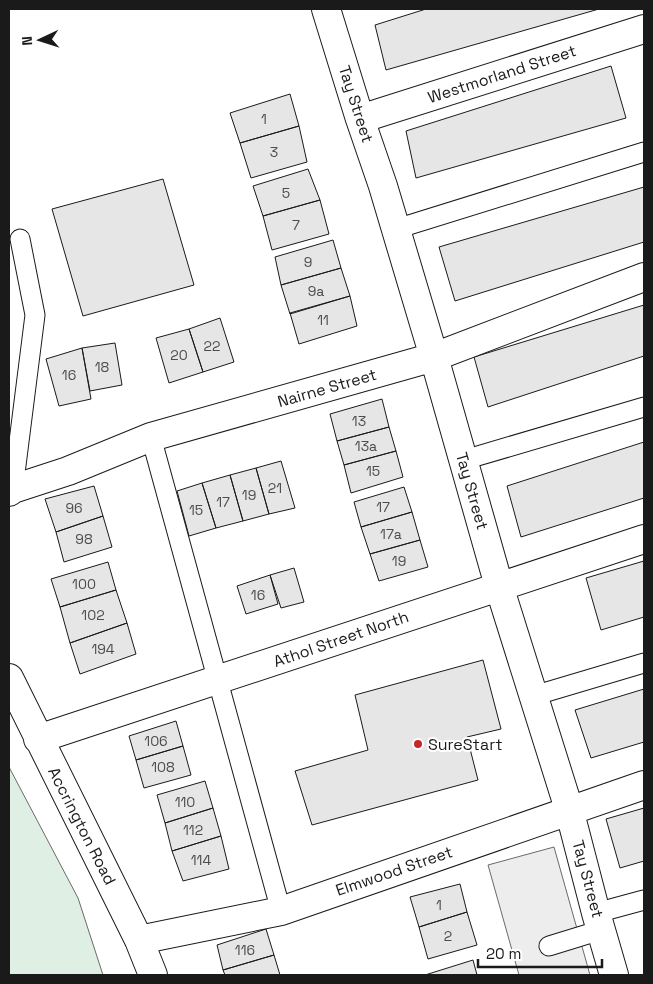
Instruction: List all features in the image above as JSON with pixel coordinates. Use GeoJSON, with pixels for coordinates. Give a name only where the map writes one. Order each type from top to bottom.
{"type":"FeatureCollection","features":[{"type":"Feature","properties":{"kind":"street","name":"Tay Street"},"geometry":{"type":"LineString","coordinates":[[331,10],[360,120],[383,186],[499,586],[569,809],[614,975]]}},
{"type":"Feature","properties":{"kind":"street","name":"Westmorland Street"},"geometry":{"type":"LineString","coordinates":[[360,120],[644,29]]}},
{"type":"Feature","properties":{"kind":"street","name":"Nairne Street"},"geometry":{"type":"LineString","coordinates":[[11,491],[68,471],[151,437],[434,357],[644,277]]}},
{"type":"Feature","properties":{"kind":"street","name":"Athol Street North"},"geometry":{"type":"LineString","coordinates":[[38,739],[218,682],[644,538]]}},
{"type":"Feature","properties":{"kind":"street","name":"Accrington Road"},"geometry":{"type":"LineString","coordinates":[[9,678],[138,940],[153,975]]}},
{"type":"Feature","properties":{"kind":"street","name":"Elmwood Street"},"geometry":{"type":"LineString","coordinates":[[138,940],[281,911],[569,809],[644,785]]}},
{"type":"Feature","properties":{"kind":"lane"},"geometry":{"type":"LineString","coordinates":[[396,229],[644,152]]}},
{"type":"Feature","properties":{"kind":"lane"},"geometry":{"type":"LineString","coordinates":[[11,491],[35,315],[20,239]]}},
{"type":"Feature","properties":{"kind":"lane"},"geometry":{"type":"LineString","coordinates":[[464,460],[644,407]]}},
{"type":"Feature","properties":{"kind":"lane"},"geometry":{"type":"LineString","coordinates":[[151,437],[281,911]]}},
{"type":"Feature","properties":{"kind":"lane"},"geometry":{"type":"LineString","coordinates":[[532,696],[644,663]]}},
{"type":"Feature","properties":{"kind":"lane"},"geometry":{"type":"LineString","coordinates":[[549,946],[644,900]]}},
{"type":"Feature","properties":{"kind":"green space"},"geometry":{"type":"Polygon","coordinates":[[[9,767],[78,898],[103,975],[9,975],[9,767]]]}},
{"type":"Feature","properties":{"kind":"shaded area"},"geometry":{"type":"Polygon","coordinates":[[[554,847],[590,975],[519,975],[488,865],[554,847]]]}},
{"type":"Feature","properties":{"kind":"building"},"geometry":{"type":"Polygon","coordinates":[[[426,9],[599,9],[386,70],[375,25],[426,9]]]}},
{"type":"Feature","properties":{"kind":"building"},"geometry":{"type":"Polygon","coordinates":[[[611,66],[626,118],[416,178],[406,131],[611,66]]]}},
{"type":"Feature","properties":{"kind":"building"},"geometry":{"type":"Polygon","coordinates":[[[290,94],[299,126],[240,143],[230,113],[290,94]]]}},
{"type":"Feature","properties":{"kind":"building"},"geometry":{"type":"Polygon","coordinates":[[[299,126],[307,162],[251,178],[240,143],[299,126]]]}},
{"type":"Feature","properties":{"kind":"building"},"geometry":{"type":"Polygon","coordinates":[[[308,169],[320,200],[263,216],[253,186],[308,169]]]}},
{"type":"Feature","properties":{"kind":"building"},"geometry":{"type":"Polygon","coordinates":[[[163,179],[194,285],[83,316],[52,209],[163,179]]]}},
{"type":"Feature","properties":{"kind":"building"},"geometry":{"type":"Polygon","coordinates":[[[644,187],[644,242],[455,301],[439,247],[644,187]]]}},
{"type":"Feature","properties":{"kind":"building"},"geometry":{"type":"Polygon","coordinates":[[[320,200],[329,234],[272,250],[263,216],[320,200]]]}},
{"type":"Feature","properties":{"kind":"building"},"geometry":{"type":"Polygon","coordinates":[[[333,240],[341,268],[281,285],[275,257],[333,240]]]}},
{"type":"Feature","properties":{"kind":"building"},"geometry":{"type":"Polygon","coordinates":[[[341,268],[350,296],[290,314],[281,285],[341,268]]]}},
{"type":"Feature","properties":{"kind":"building"},"geometry":{"type":"Polygon","coordinates":[[[350,296],[357,326],[299,344],[290,313],[350,296]]]}},
{"type":"Feature","properties":{"kind":"building"},"geometry":{"type":"Polygon","coordinates":[[[644,305],[644,356],[488,407],[474,357],[644,305]]]}},
{"type":"Feature","properties":{"kind":"building"},"geometry":{"type":"Polygon","coordinates":[[[220,318],[234,362],[203,372],[189,329],[220,318]]]}},
{"type":"Feature","properties":{"kind":"building"},"geometry":{"type":"Polygon","coordinates":[[[189,329],[203,372],[169,383],[156,338],[189,329]]]}},
{"type":"Feature","properties":{"kind":"building"},"geometry":{"type":"Polygon","coordinates":[[[115,343],[122,385],[90,391],[82,348],[115,343]]]}},
{"type":"Feature","properties":{"kind":"building"},"geometry":{"type":"Polygon","coordinates":[[[82,348],[91,399],[59,406],[46,359],[82,348]]]}},
{"type":"Feature","properties":{"kind":"building"},"geometry":{"type":"Polygon","coordinates":[[[382,399],[389,427],[337,441],[330,414],[382,399]]]}},
{"type":"Feature","properties":{"kind":"building"},"geometry":{"type":"Polygon","coordinates":[[[389,427],[396,451],[344,465],[337,441],[389,427]]]}},
{"type":"Feature","properties":{"kind":"building"},"geometry":{"type":"Polygon","coordinates":[[[644,442],[644,498],[521,537],[507,486],[644,442]]]}},
{"type":"Feature","properties":{"kind":"building"},"geometry":{"type":"Polygon","coordinates":[[[396,451],[403,477],[351,493],[344,465],[396,451]]]}},
{"type":"Feature","properties":{"kind":"building"},"geometry":{"type":"Polygon","coordinates":[[[281,461],[295,508],[269,514],[256,468],[281,461]]]}},
{"type":"Feature","properties":{"kind":"building"},"geometry":{"type":"Polygon","coordinates":[[[256,468],[269,514],[243,521],[230,475],[256,468]]]}},
{"type":"Feature","properties":{"kind":"building"},"geometry":{"type":"Polygon","coordinates":[[[230,475],[243,521],[216,528],[202,483],[230,475]]]}},
{"type":"Feature","properties":{"kind":"building"},"geometry":{"type":"Polygon","coordinates":[[[202,483],[216,528],[189,536],[177,491],[202,483]]]}},
{"type":"Feature","properties":{"kind":"building"},"geometry":{"type":"Polygon","coordinates":[[[94,486],[103,516],[56,532],[45,499],[94,486]]]}},
{"type":"Feature","properties":{"kind":"building"},"geometry":{"type":"Polygon","coordinates":[[[404,487],[412,512],[361,527],[354,502],[404,487]]]}},
{"type":"Feature","properties":{"kind":"building"},"geometry":{"type":"Polygon","coordinates":[[[412,512],[420,540],[370,554],[361,527],[412,512]]]}},
{"type":"Feature","properties":{"kind":"building"},"geometry":{"type":"Polygon","coordinates":[[[103,516],[112,547],[64,562],[56,532],[103,516]]]}},
{"type":"Feature","properties":{"kind":"building"},"geometry":{"type":"Polygon","coordinates":[[[420,540],[428,567],[379,581],[370,554],[420,540]]]}},
{"type":"Feature","properties":{"kind":"building"},"geometry":{"type":"Polygon","coordinates":[[[644,561],[644,617],[601,630],[586,578],[644,561]]]}},
{"type":"Feature","properties":{"kind":"building"},"geometry":{"type":"Polygon","coordinates":[[[108,562],[116,590],[60,607],[51,579],[108,562]]]}},
{"type":"Feature","properties":{"kind":"building"},"geometry":{"type":"Polygon","coordinates":[[[294,568],[304,602],[281,608],[270,575],[294,568]]]}},
{"type":"Feature","properties":{"kind":"building"},"geometry":{"type":"Polygon","coordinates":[[[270,575],[278,604],[246,614],[237,586],[270,575]]]}},
{"type":"Feature","properties":{"kind":"building"},"geometry":{"type":"Polygon","coordinates":[[[116,590],[127,623],[70,643],[60,607],[116,590]]]}},
{"type":"Feature","properties":{"kind":"building"},"geometry":{"type":"Polygon","coordinates":[[[127,623],[136,654],[80,674],[70,643],[127,623]]]}},
{"type":"Feature","properties":{"kind":"building","name":"SureStart"},"geometry":{"type":"Polygon","coordinates":[[[483,660],[501,729],[467,737],[478,780],[312,825],[295,771],[368,750],[355,695],[483,660]]]}},
{"type":"Feature","properties":{"kind":"building"},"geometry":{"type":"Polygon","coordinates":[[[644,689],[644,742],[591,758],[575,710],[644,689]]]}},
{"type":"Feature","properties":{"kind":"building"},"geometry":{"type":"Polygon","coordinates":[[[176,721],[183,746],[136,760],[129,736],[176,721]]]}},
{"type":"Feature","properties":{"kind":"building"},"geometry":{"type":"Polygon","coordinates":[[[183,746],[191,775],[144,788],[136,760],[183,746]]]}},
{"type":"Feature","properties":{"kind":"building"},"geometry":{"type":"Polygon","coordinates":[[[205,781],[213,808],[165,823],[157,795],[205,781]]]}},
{"type":"Feature","properties":{"kind":"building"},"geometry":{"type":"Polygon","coordinates":[[[213,808],[221,836],[172,851],[165,823],[213,808]]]}},
{"type":"Feature","properties":{"kind":"building"},"geometry":{"type":"Polygon","coordinates":[[[644,808],[644,861],[620,868],[606,819],[644,808]]]}},
{"type":"Feature","properties":{"kind":"building"},"geometry":{"type":"Polygon","coordinates":[[[221,836],[229,869],[183,881],[172,851],[221,836]]]}},
{"type":"Feature","properties":{"kind":"building"},"geometry":{"type":"Polygon","coordinates":[[[460,884],[467,912],[419,927],[410,897],[460,884]]]}},
{"type":"Feature","properties":{"kind":"building"},"geometry":{"type":"Polygon","coordinates":[[[467,912],[477,945],[428,959],[419,927],[467,912]]]}},
{"type":"Feature","properties":{"kind":"building"},"geometry":{"type":"Polygon","coordinates":[[[266,929],[274,955],[223,970],[217,945],[266,929]]]}},
{"type":"Feature","properties":{"kind":"building"},"geometry":{"type":"Polygon","coordinates":[[[274,955],[280,975],[225,975],[223,970],[274,955]]]}},
{"type":"Feature","properties":{"kind":"building"},"geometry":{"type":"Polygon","coordinates":[[[473,960],[477,975],[425,975],[473,960]]]}},
{"type":"Feature","properties":{"kind":"place","name":"SureStart"},"geometry":{"type":"Point","coordinates":[418,744]}}]}
